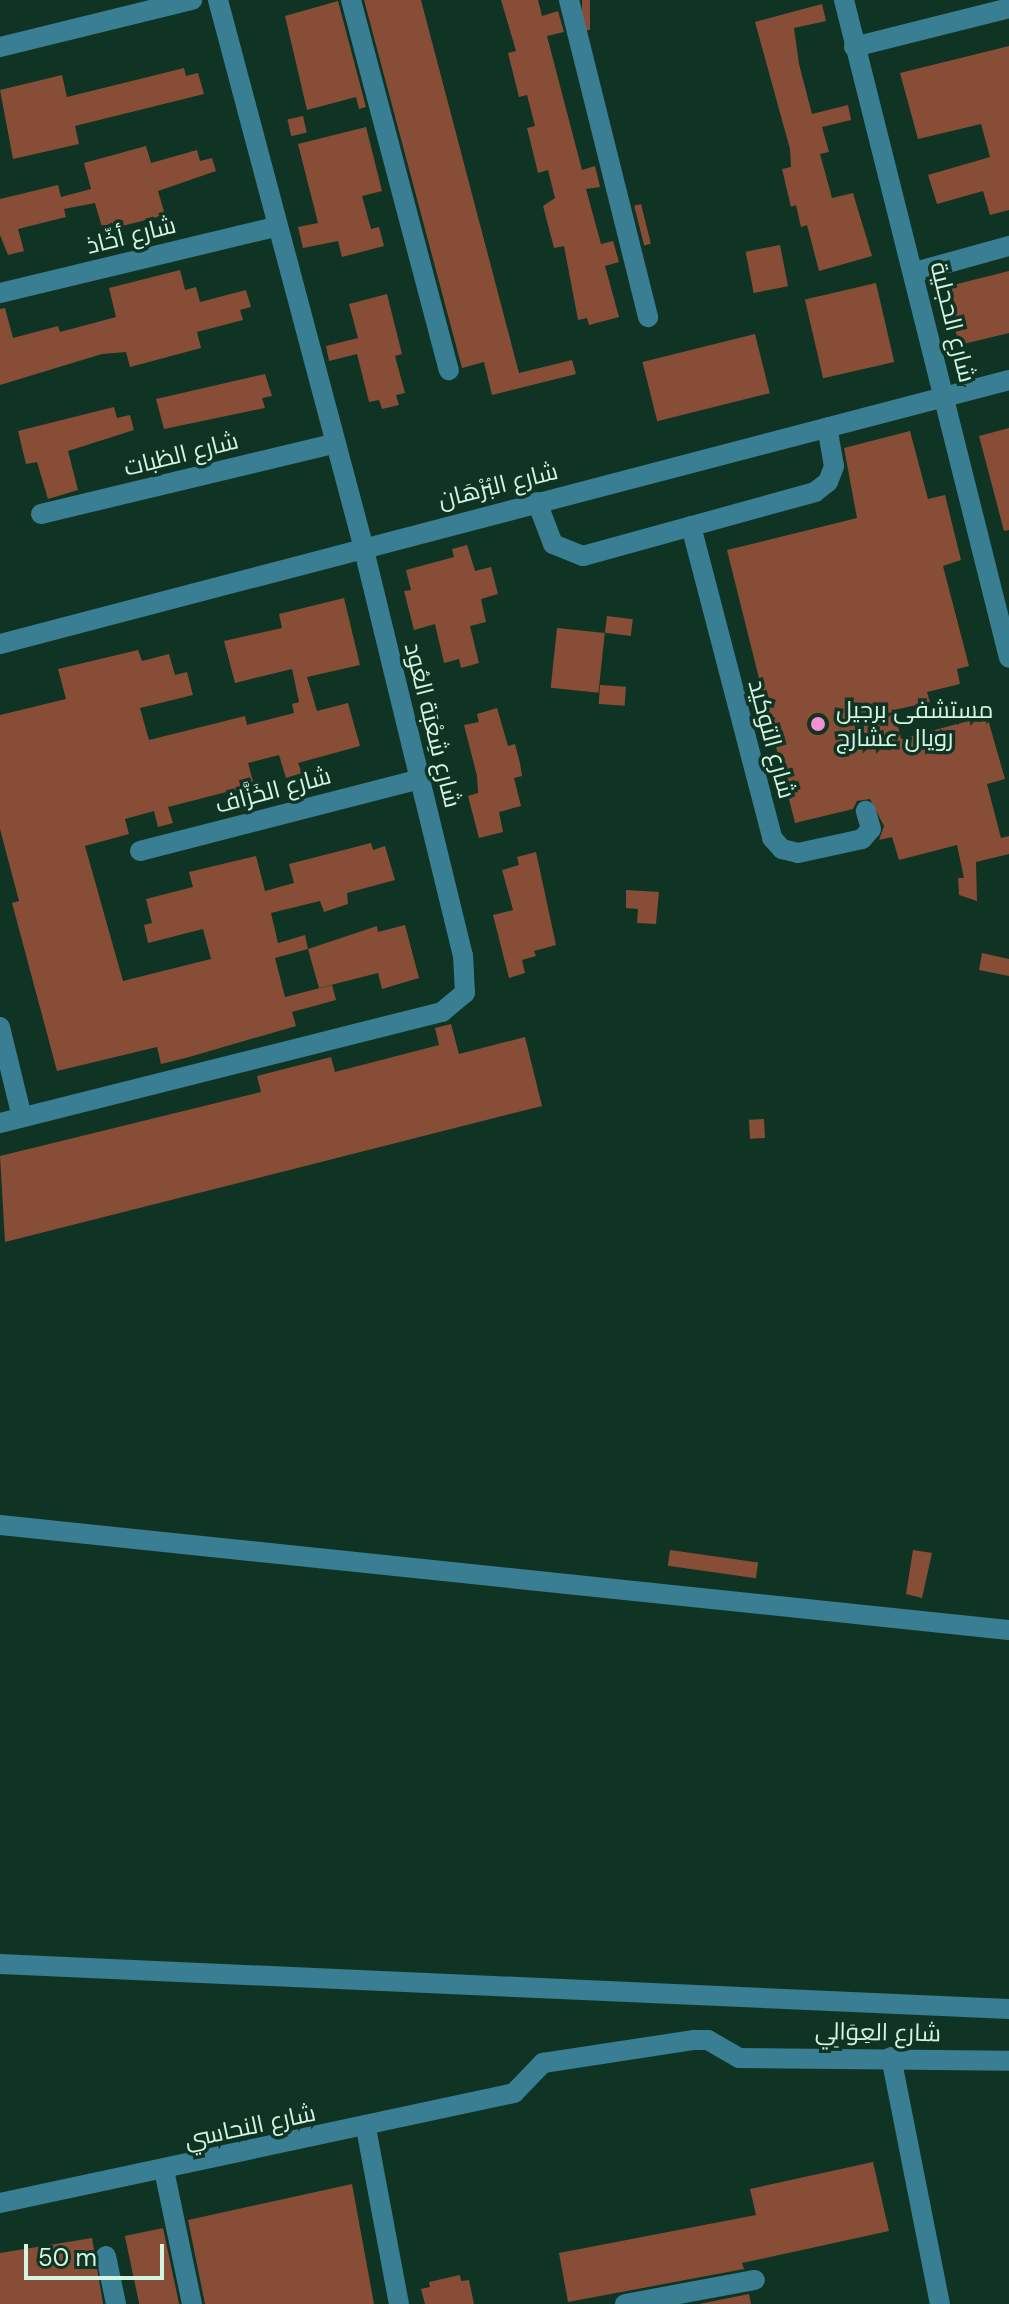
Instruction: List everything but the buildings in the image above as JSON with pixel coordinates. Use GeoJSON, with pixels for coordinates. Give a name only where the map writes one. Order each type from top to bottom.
{"type":"FeatureCollection","features":[{"type":"Feature","properties":{"kind":"street"},"geometry":{"type":"LineString","coordinates":[[0,47],[192,0]]}},
{"type":"Feature","properties":{"kind":"street","name":"شارع شِعْبَة العُود"},"geometry":{"type":"LineString","coordinates":[[0,1123],[456,1005],[465,993],[465,965],[363,545],[275,227],[218,0]]}},
{"type":"Feature","properties":{"kind":"street"},"geometry":{"type":"LineString","coordinates":[[351,0],[449,370]]}},
{"type":"Feature","properties":{"kind":"street"},"geometry":{"type":"LineString","coordinates":[[569,0],[648,317]]}},
{"type":"Feature","properties":{"kind":"street","name":"شارع الحجلية"},"geometry":{"type":"LineString","coordinates":[[844,0],[1005,629],[1009,658]]}},
{"type":"Feature","properties":{"kind":"street"},"geometry":{"type":"LineString","coordinates":[[854,47],[1009,8]]}},
{"type":"Feature","properties":{"kind":"street","name":"شارع أخّاذ"},"geometry":{"type":"LineString","coordinates":[[0,293],[275,227]]}},
{"type":"Feature","properties":{"kind":"street"},"geometry":{"type":"LineString","coordinates":[[915,272],[1009,246]]}},
{"type":"Feature","properties":{"kind":"street","name":"شارع البُرْهَان"},"geometry":{"type":"LineString","coordinates":[[0,644],[363,545],[1009,380]]}},
{"type":"Feature","properties":{"kind":"street"},"geometry":{"type":"LineString","coordinates":[[537,502],[553,544],[572,555],[691,526],[822,488],[834,466],[827,428]]}},
{"type":"Feature","properties":{"kind":"street","name":"شارع الظبات"},"geometry":{"type":"LineString","coordinates":[[41,514],[333,444]]}},
{"type":"Feature","properties":{"kind":"street","name":"شارع التوكيد"},"geometry":{"type":"LineString","coordinates":[[691,526],[772,838],[782,849],[798,853],[865,838],[871,829],[866,811]]}},
{"type":"Feature","properties":{"kind":"street","name":"شارع الخَزَّاف"},"geometry":{"type":"LineString","coordinates":[[140,851],[420,779]]}},
{"type":"Feature","properties":{"kind":"street"},"geometry":{"type":"LineString","coordinates":[[0,1027],[22,1117]]}},
{"type":"Feature","properties":{"kind":"street"},"geometry":{"type":"LineString","coordinates":[[0,1525],[1009,1630]]}},
{"type":"Feature","properties":{"kind":"street"},"geometry":{"type":"LineString","coordinates":[[0,1964],[1009,2009]]}},
{"type":"Feature","properties":{"kind":"street","name":"شارع العِوَالِي"},"geometry":{"type":"LineString","coordinates":[[510,2094],[523,2088],[538,2065],[701,2039],[746,2057],[1009,2061]]}},
{"type":"Feature","properties":{"kind":"street"},"geometry":{"type":"LineString","coordinates":[[891,2057],[940,2304]]}},
{"type":"Feature","properties":{"kind":"street","name":"شارع النحاسي"},"geometry":{"type":"LineString","coordinates":[[0,2203],[366,2128],[510,2094]]}},
{"type":"Feature","properties":{"kind":"street"},"geometry":{"type":"LineString","coordinates":[[366,2128],[399,2304]]}},
{"type":"Feature","properties":{"kind":"street"},"geometry":{"type":"LineString","coordinates":[[164,2170],[192,2304]]}},
{"type":"Feature","properties":{"kind":"street"},"geometry":{"type":"LineString","coordinates":[[106,2256],[116,2304]]}},
{"type":"Feature","properties":{"kind":"street"},"geometry":{"type":"LineString","coordinates":[[625,2304],[684,2299],[755,2280]]}},
{"type":"Feature","properties":{"kind":"place","name":"مستشفى برجيل رويال عشارج"},"geometry":{"type":"Point","coordinates":[818,724]}}]}
